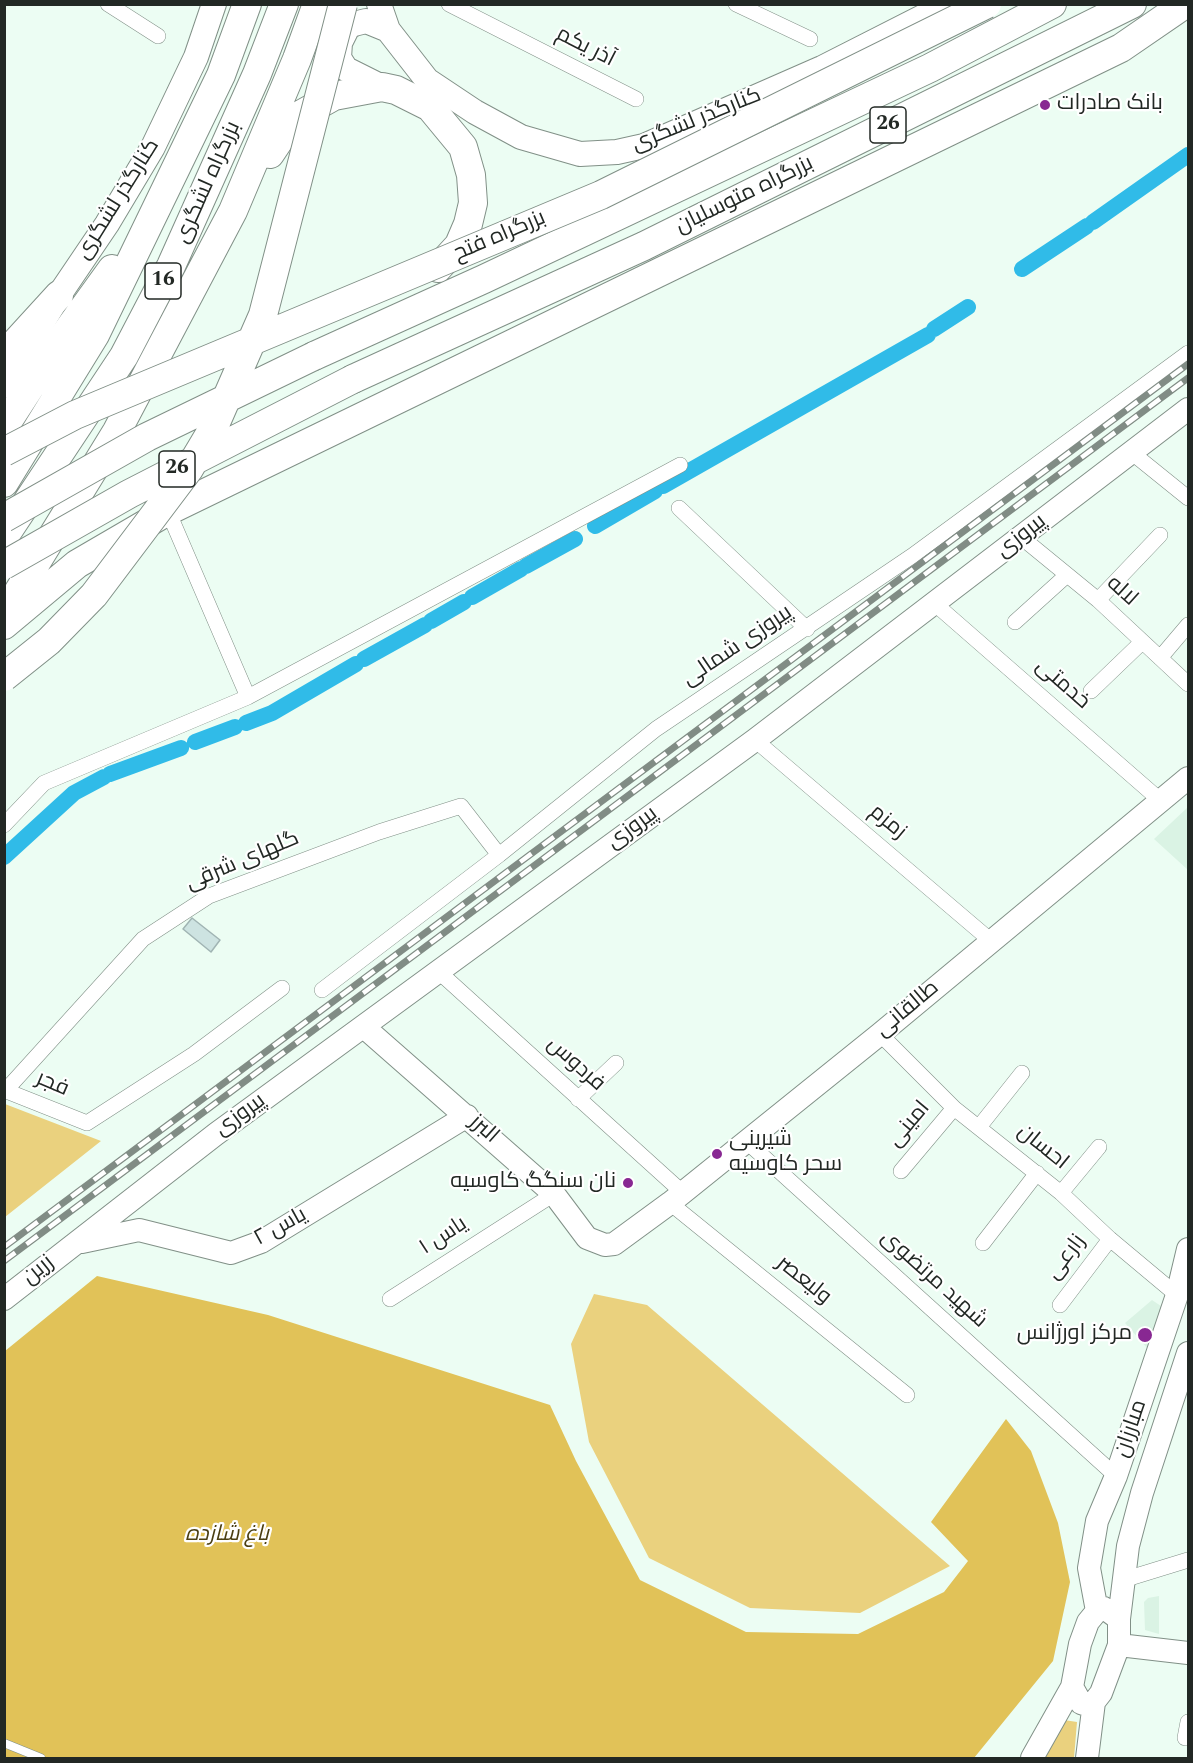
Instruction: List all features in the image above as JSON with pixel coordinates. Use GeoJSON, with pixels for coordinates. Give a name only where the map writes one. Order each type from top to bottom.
{"type":"FeatureCollection","features":[{"type":"Feature","properties":{"kind":"highway","name":"بزرگراه لشگری"},"geometry":{"type":"LineString","coordinates":[[4,483],[95,335],[220,75],[247,4]]}},
{"type":"Feature","properties":{"kind":"highway","name":"بزرگراه لشگری"},"geometry":{"type":"LineString","coordinates":[[4,537],[124,356],[171,266],[257,74],[284,4]]}},
{"type":"Feature","properties":{"kind":"highway"},"geometry":{"type":"LineString","coordinates":[[4,615],[117,431],[233,211],[297,59],[317,4]]}},
{"type":"Feature","properties":{"kind":"highway"},"geometry":{"type":"LineString","coordinates":[[4,677],[49,641],[102,586],[189,469],[214,427],[263,315],[343,4]]}},
{"type":"Feature","properties":{"kind":"highway","name":"بزرگراه فتح"},"geometry":{"type":"LineString","coordinates":[[4,452],[75,415],[601,195],[987,4]]}},
{"type":"Feature","properties":{"kind":"highway","name":"بزرگراه متوسلیان"},"geometry":{"type":"LineString","coordinates":[[314,356],[484,279],[930,68],[1052,4]]}},
{"type":"Feature","properties":{"kind":"highway","name":"بزرگراه متوسلیان"},"geometry":{"type":"LineString","coordinates":[[4,565],[129,494],[353,379],[644,246],[1132,4]]}},
{"type":"Feature","properties":{"kind":"highway"},"geometry":{"type":"LineString","coordinates":[[4,625],[77,564],[168,511],[1121,48],[1185,4]]}},
{"type":"Feature","properties":{"kind":"highway"},"geometry":{"type":"LineString","coordinates":[[233,211],[288,127],[300,115],[334,96],[382,87],[396,90],[430,107],[463,147],[471,175],[473,202],[468,224],[459,245],[422,285],[314,356]]}},
{"type":"Feature","properties":{"kind":"highway"},"geometry":{"type":"LineString","coordinates":[[4,427],[60,341],[159,204]]}},
{"type":"Feature","properties":{"kind":"highway"},"geometry":{"type":"LineString","coordinates":[[4,355],[59,295]]}},
{"type":"Feature","properties":{"kind":"highway","name":"26"},"geometry":{"type":"LineString","coordinates":[[4,518],[147,437],[314,356]]}},
{"type":"Feature","properties":{"kind":"main road","name":"کنارگذر لشگری"},"geometry":{"type":"LineString","coordinates":[[4,386],[153,147],[196,57],[214,4]]}},
{"type":"Feature","properties":{"kind":"main road","name":"کنارگذر لشگری"},"geometry":{"type":"LineString","coordinates":[[379,4],[387,30],[427,80],[475,112],[521,137],[544,146],[579,154],[596,154],[644,146],[822,68],[948,4]]}},
{"type":"Feature","properties":{"kind":"main road"},"geometry":{"type":"LineString","coordinates":[[382,87],[346,69],[339,58],[340,43],[348,27],[354,24],[366,21],[387,30]]}},
{"type":"Feature","properties":{"kind":"street"},"geometry":{"type":"LineString","coordinates":[[108,4],[158,36]]}},
{"type":"Feature","properties":{"kind":"street","name":"آذر یکم"},"geometry":{"type":"LineString","coordinates":[[449,4],[636,99]]}},
{"type":"Feature","properties":{"kind":"street"},"geometry":{"type":"LineString","coordinates":[[736,4],[810,39]]}},
{"type":"Feature","properties":{"kind":"street"},"geometry":{"type":"LineString","coordinates":[[1121,48],[1188,17]]}},
{"type":"Feature","properties":{"kind":"street","name":"پیروزی شمالی"},"geometry":{"type":"LineString","coordinates":[[322,990],[499,855],[656,729],[807,629],[922,549],[1188,353]]}},
{"type":"Feature","properties":{"kind":"street","name":"پیروزی"},"geometry":{"type":"LineString","coordinates":[[74,1244],[216,1134],[365,1028],[438,971],[754,740],[1188,409]]}},
{"type":"Feature","properties":{"kind":"street"},"geometry":{"type":"LineString","coordinates":[[1131,452],[1188,498]]}},
{"type":"Feature","properties":{"kind":"street"},"geometry":{"type":"LineString","coordinates":[[4,825],[44,783],[248,697],[680,465]]}},
{"type":"Feature","properties":{"kind":"street"},"geometry":{"type":"LineString","coordinates":[[680,508],[807,629]]}},
{"type":"Feature","properties":{"kind":"street"},"geometry":{"type":"LineString","coordinates":[[168,511],[248,697]]}},
{"type":"Feature","properties":{"kind":"street"},"geometry":{"type":"LineString","coordinates":[[1098,600],[1160,535]]}},
{"type":"Feature","properties":{"kind":"street","name":"لاله"},"geometry":{"type":"LineString","coordinates":[[1021,537],[1098,600],[1188,684]]}},
{"type":"Feature","properties":{"kind":"street"},"geometry":{"type":"LineString","coordinates":[[1015,622],[1067,575]]}},
{"type":"Feature","properties":{"kind":"street","name":"خدمتی"},"geometry":{"type":"LineString","coordinates":[[934,603],[1161,801]]}},
{"type":"Feature","properties":{"kind":"street"},"geometry":{"type":"LineString","coordinates":[[1160,658],[1188,625]]}},
{"type":"Feature","properties":{"kind":"street"},"geometry":{"type":"LineString","coordinates":[[1091,691],[1142,642]]}},
{"type":"Feature","properties":{"kind":"street","name":"زمزم"},"geometry":{"type":"LineString","coordinates":[[754,740],[990,940]]}},
{"type":"Feature","properties":{"kind":"street","name":"طالقانی"},"geometry":{"type":"LineString","coordinates":[[624,1238],[880,1034],[990,940],[1188,778]]}},
{"type":"Feature","properties":{"kind":"street","name":"گلهای شرقی"},"geometry":{"type":"LineString","coordinates":[[5,1090],[143,939],[209,896],[379,832],[458,807],[465,807],[499,855]]}},
{"type":"Feature","properties":{"kind":"street","name":"فردوس"},"geometry":{"type":"LineString","coordinates":[[438,971],[578,1099],[676,1198]]}},
{"type":"Feature","properties":{"kind":"street","name":"فجر"},"geometry":{"type":"LineString","coordinates":[[5,1090],[82,1122],[91,1121],[194,1054],[282,988]]}},
{"type":"Feature","properties":{"kind":"street","name":"البرز"},"geometry":{"type":"LineString","coordinates":[[365,1028],[554,1194],[587,1238],[605,1245],[614,1244],[624,1238]]}},
{"type":"Feature","properties":{"kind":"street","name":"احسان"},"geometry":{"type":"LineString","coordinates":[[880,1034],[954,1108],[1037,1173],[1110,1239],[1183,1297]]}},
{"type":"Feature","properties":{"kind":"street"},"geometry":{"type":"LineString","coordinates":[[578,1099],[616,1063]]}},
{"type":"Feature","properties":{"kind":"street"},"geometry":{"type":"LineString","coordinates":[[979,1127],[1022,1072]]}},
{"type":"Feature","properties":{"kind":"street","name":"امینی"},"geometry":{"type":"LineString","coordinates":[[901,1171],[954,1108]]}},
{"type":"Feature","properties":{"kind":"street","name":"یاس ۲"},"geometry":{"type":"LineString","coordinates":[[74,1244],[139,1230],[231,1253],[261,1242],[467,1116]]}},
{"type":"Feature","properties":{"kind":"street","name":"شهید مرتضوی"},"geometry":{"type":"LineString","coordinates":[[746,1141],[1116,1476]]}},
{"type":"Feature","properties":{"kind":"street"},"geometry":{"type":"LineString","coordinates":[[1061,1193],[1099,1148]]}},
{"type":"Feature","properties":{"kind":"street"},"geometry":{"type":"LineString","coordinates":[[983,1243],[1037,1173]]}},
{"type":"Feature","properties":{"kind":"street","name":"یاس ۱"},"geometry":{"type":"LineString","coordinates":[[390,1299],[554,1194]]}},
{"type":"Feature","properties":{"kind":"street","name":"ولیعصر"},"geometry":{"type":"LineString","coordinates":[[676,1198],[907,1395]]}},
{"type":"Feature","properties":{"kind":"street","name":"زارعی"},"geometry":{"type":"LineString","coordinates":[[1060,1305],[1110,1239]]}},
{"type":"Feature","properties":{"kind":"street","name":"زرین"},"geometry":{"type":"LineString","coordinates":[[4,1299],[74,1244]]}},
{"type":"Feature","properties":{"kind":"street","name":"مبارزان"},"geometry":{"type":"LineString","coordinates":[[1097,1611],[1089,1568],[1097,1521],[1183,1297],[1188,1249]]}},
{"type":"Feature","properties":{"kind":"street","name":"مبارزان"},"geometry":{"type":"LineString","coordinates":[[1094,1702],[1106,1682],[1119,1645],[1119,1619],[1128,1546],[1142,1493],[1187,1359]]}},
{"type":"Feature","properties":{"kind":"street"},"geometry":{"type":"LineString","coordinates":[[1124,1580],[1188,1560]]}},
{"type":"Feature","properties":{"kind":"street"},"geometry":{"type":"LineString","coordinates":[[1032,1758],[1072,1687],[1080,1644],[1088,1623],[1097,1611],[1104,1608],[1119,1619]]}},
{"type":"Feature","properties":{"kind":"street"},"geometry":{"type":"LineString","coordinates":[[1119,1645],[1188,1653]]}},
{"type":"Feature","properties":{"kind":"street"},"geometry":{"type":"LineString","coordinates":[[1072,1687],[1081,1703],[1087,1705],[1094,1702]]}},
{"type":"Feature","properties":{"kind":"street"},"geometry":{"type":"LineString","coordinates":[[1087,1758],[1094,1702]]}},
{"type":"Feature","properties":{"kind":"street"},"geometry":{"type":"LineString","coordinates":[[1185,1738],[1188,1722]]}},
{"type":"Feature","properties":{"kind":"lane"},"geometry":{"type":"LineString","coordinates":[[4,1743],[41,1758]]}},
{"type":"Feature","properties":{"kind":"shaded area"},"geometry":{"type":"Polygon","coordinates":[[[1188,807],[1188,870],[1154,839],[1188,807]]]}},
{"type":"Feature","properties":{"kind":"shaded area"},"geometry":{"type":"Polygon","coordinates":[[[5,1104],[101,1141],[5,1217],[5,1104]]]}},
{"type":"Feature","properties":{"kind":"shaded area"},"geometry":{"type":"Polygon","coordinates":[[[594,1294],[647,1305],[950,1566],[860,1613],[750,1608],[649,1558],[589,1442],[571,1344],[594,1294]]]}},
{"type":"Feature","properties":{"kind":"shaded area","name":"مرکز اورژانس"},"geometry":{"type":"Polygon","coordinates":[[[1152,1300],[1167,1310],[1147,1348],[1125,1323],[1152,1300]]]}},
{"type":"Feature","properties":{"kind":"shaded area"},"geometry":{"type":"Polygon","coordinates":[[[1159,1596],[1159,1634],[1145,1630],[1144,1602],[1148,1598],[1159,1596]]]}},
{"type":"Feature","properties":{"kind":"shaded area"},"geometry":{"type":"Polygon","coordinates":[[[1064,1720],[1077,1722],[1074,1758],[1045,1758],[1064,1720]]]}},
{"type":"Feature","properties":{"kind":"green space","name":"باغ شازده"},"geometry":{"type":"Polygon","coordinates":[[[97,1276],[268,1315],[550,1405],[576,1461],[640,1580],[746,1632],[858,1634],[944,1592],[968,1561],[931,1522],[1006,1419],[1031,1451],[1058,1523],[1070,1582],[1053,1661],[974,1758],[5,1758],[5,1351],[97,1276]]]}},
{"type":"Feature","properties":{"kind":"building"},"geometry":{"type":"Polygon","coordinates":[[[192,918],[220,940],[211,952],[183,929],[192,918]]]}},
{"type":"Feature","properties":{"kind":"waterway"},"geometry":{"type":"LineString","coordinates":[[1093,222],[1188,155]]}},
{"type":"Feature","properties":{"kind":"waterway"},"geometry":{"type":"LineString","coordinates":[[1022,269],[1087,226]]}},
{"type":"Feature","properties":{"kind":"waterway"},"geometry":{"type":"LineString","coordinates":[[934,329],[968,307]]}},
{"type":"Feature","properties":{"kind":"waterway"},"geometry":{"type":"LineString","coordinates":[[663,486],[928,335]]}},
{"type":"Feature","properties":{"kind":"waterway"},"geometry":{"type":"LineString","coordinates":[[595,526],[655,491]]}},
{"type":"Feature","properties":{"kind":"waterway"},"geometry":{"type":"LineString","coordinates":[[526,566],[575,539]]}},
{"type":"Feature","properties":{"kind":"waterway"},"geometry":{"type":"LineString","coordinates":[[472,597],[521,569]]}},
{"type":"Feature","properties":{"kind":"waterway"},"geometry":{"type":"LineString","coordinates":[[431,621],[464,602]]}},
{"type":"Feature","properties":{"kind":"waterway"},"geometry":{"type":"LineString","coordinates":[[364,659],[425,625]]}},
{"type":"Feature","properties":{"kind":"waterway"},"geometry":{"type":"LineString","coordinates":[[246,723],[272,713],[356,664]]}},
{"type":"Feature","properties":{"kind":"waterway"},"geometry":{"type":"LineString","coordinates":[[195,742],[235,727]]}},
{"type":"Feature","properties":{"kind":"waterway"},"geometry":{"type":"LineString","coordinates":[[110,774],[181,748]]}},
{"type":"Feature","properties":{"kind":"waterway"},"geometry":{"type":"LineString","coordinates":[[4,857],[74,793],[104,777]]}},
{"type":"Feature","properties":{"kind":"railway"},"geometry":{"type":"LineString","coordinates":[[4,1247],[1188,364]]}},
{"type":"Feature","properties":{"kind":"railway"},"geometry":{"type":"LineString","coordinates":[[4,1261],[1188,378]]}},
{"type":"Feature","properties":{"kind":"place","name":"بانک صادرات"},"geometry":{"type":"Point","coordinates":[1045,105]}},
{"type":"Feature","properties":{"kind":"place","name":"شیرینی سحر کاوسیه"},"geometry":{"type":"Point","coordinates":[717,1154]}},
{"type":"Feature","properties":{"kind":"place","name":"نان سنگگ کاوسیه"},"geometry":{"type":"Point","coordinates":[628,1183]}},
{"type":"Feature","properties":{"kind":"place","name":"مرکز اورژانس"},"geometry":{"type":"Point","coordinates":[1145,1335]}}]}
